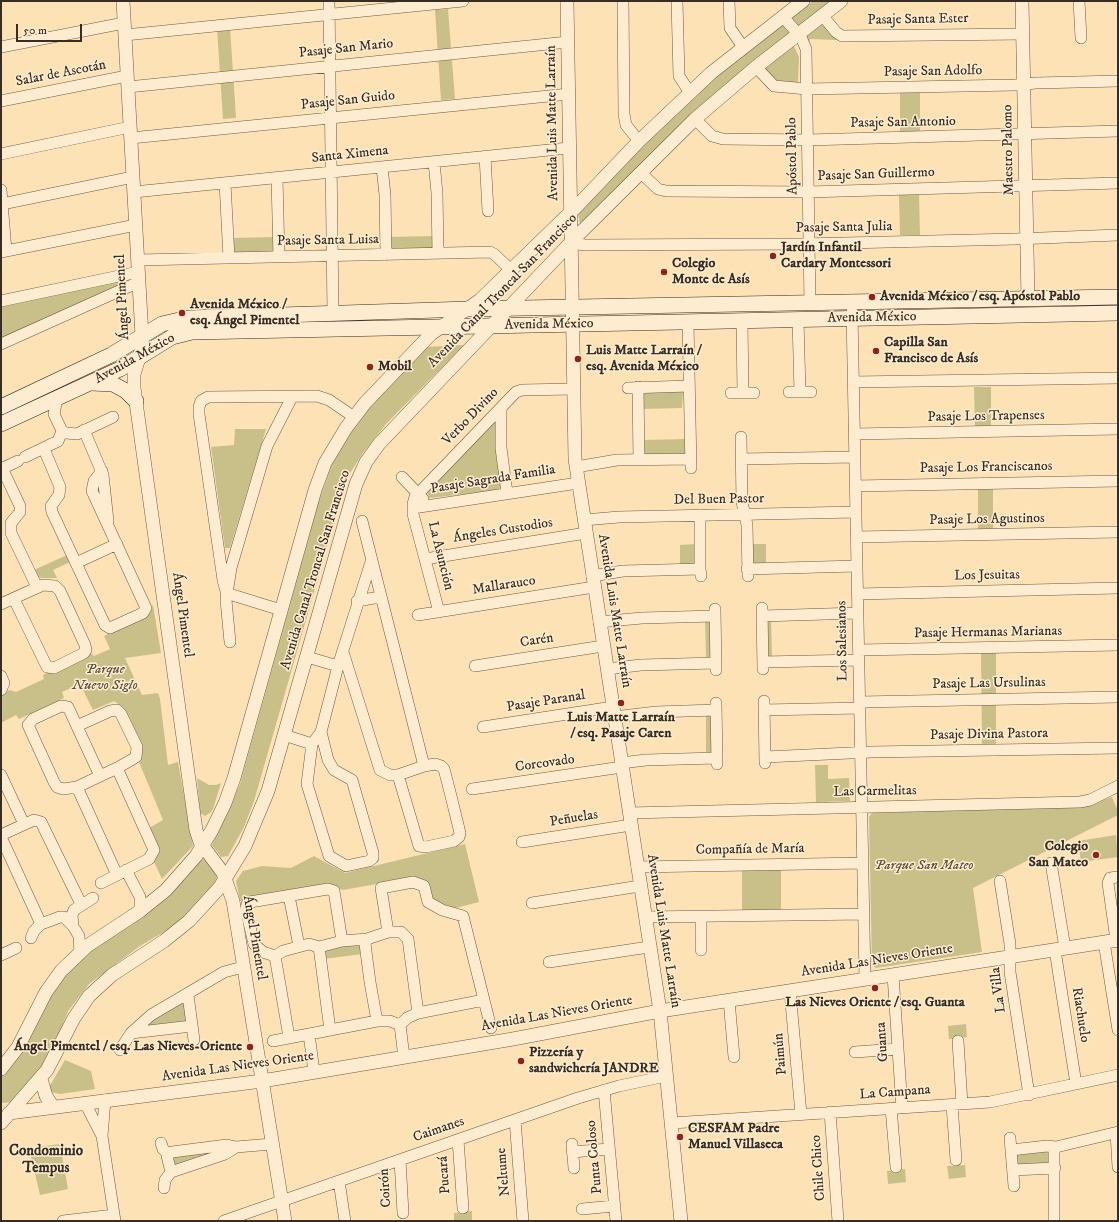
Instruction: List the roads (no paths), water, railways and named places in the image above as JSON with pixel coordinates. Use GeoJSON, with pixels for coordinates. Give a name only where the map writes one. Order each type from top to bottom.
{"type":"FeatureCollection","features":[{"type":"Feature","properties":{"kind":"main road","name":"Avenida México"},"geometry":{"type":"LineString","coordinates":[[1,407],[111,355],[162,324],[188,318],[469,309],[810,304],[1118,297]]}},
{"type":"Feature","properties":{"kind":"main road","name":"Avenida México"},"geometry":{"type":"LineString","coordinates":[[1,424],[35,409],[55,406],[91,383],[138,358],[172,337],[192,332],[1118,313]]}},
{"type":"Feature","properties":{"kind":"main road"},"geometry":{"type":"LineString","coordinates":[[91,383],[113,384],[126,391],[136,401]]}},
{"type":"Feature","properties":{"kind":"street","name":"Ángel Pimentel"},"geometry":{"type":"LineString","coordinates":[[123,1],[142,336],[142,348],[138,358],[134,381],[136,401],[194,823],[198,837],[203,846],[226,879],[232,901],[285,1221]]}},
{"type":"Feature","properties":{"kind":"street"},"geometry":{"type":"LineString","coordinates":[[329,1],[333,313]]}},
{"type":"Feature","properties":{"kind":"street"},"geometry":{"type":"LineString","coordinates":[[1,47],[125,29],[329,14],[463,1]]}},
{"type":"Feature","properties":{"kind":"street","name":"Avenida Luis Matte Larraín"},"geometry":{"type":"LineString","coordinates":[[567,1],[573,389],[576,467],[660,1011],[681,1221]]}},
{"type":"Feature","properties":{"kind":"street"},"geometry":{"type":"LineString","coordinates":[[623,1],[624,114],[626,125],[639,141]]}},
{"type":"Feature","properties":{"kind":"street"},"geometry":{"type":"LineString","coordinates":[[677,1],[679,76],[690,93]]}},
{"type":"Feature","properties":{"kind":"street"},"geometry":{"type":"LineString","coordinates":[[729,1],[730,28],[743,47]]}},
{"type":"Feature","properties":{"kind":"street","name":"Avenida Canal Troncal San Francisco"},"geometry":{"type":"LineString","coordinates":[[1,1123],[6,1113],[41,1079],[58,1053],[74,1018],[92,992],[112,975],[177,932],[202,909],[226,879],[245,846],[262,809],[350,503],[366,462],[396,425],[571,243],[695,119],[756,66],[841,1]]}},
{"type":"Feature","properties":{"kind":"street","name":"Maestro Palomo"},"geometry":{"type":"LineString","coordinates":[[1022,1],[1028,299]]}},
{"type":"Feature","properties":{"kind":"street"},"geometry":{"type":"LineString","coordinates":[[1079,1],[1081,38]]}},
{"type":"Feature","properties":{"kind":"street","name":"Avenida Canal Troncal San Francisco"},"geometry":{"type":"LineString","coordinates":[[1,1069],[25,1035],[39,1004],[53,981],[80,952],[93,941],[153,901],[178,877],[203,846],[230,791],[320,476],[332,450],[354,417],[431,334],[469,309],[571,212],[639,141],[690,93],[743,47],[783,17],[795,4]]}},
{"type":"Feature","properties":{"kind":"street","name":"Pasaje Santa Ester"},"geometry":{"type":"LineString","coordinates":[[822,15],[836,32],[842,36],[1023,34]]}},
{"type":"Feature","properties":{"kind":"street","name":"Apóstol Pablo"},"geometry":{"type":"LineString","coordinates":[[783,17],[804,41],[806,49],[810,304]]}},
{"type":"Feature","properties":{"kind":"street","name":"Pasaje San Mario"},"geometry":{"type":"LineString","coordinates":[[128,81],[330,65],[568,42]]}},
{"type":"Feature","properties":{"kind":"street","name":"Pasaje San Adolfo"},"geometry":{"type":"LineString","coordinates":[[756,66],[774,86],[807,89],[1118,81]]}},
{"type":"Feature","properties":{"kind":"street","name":"Salar de Ascotán"},"geometry":{"type":"LineString","coordinates":[[1,101],[128,81]]}},
{"type":"Feature","properties":{"kind":"street","name":"Pasaje San Guido"},"geometry":{"type":"LineString","coordinates":[[1,154],[131,132],[331,118],[568,94]]}},
{"type":"Feature","properties":{"kind":"street","name":"Pasaje San Antonio"},"geometry":{"type":"LineString","coordinates":[[695,119],[712,136],[719,138],[808,140],[1118,131]]}},
{"type":"Feature","properties":{"kind":"street","name":"Santa Ximena"},"geometry":{"type":"LineString","coordinates":[[134,192],[569,148]]}},
{"type":"Feature","properties":{"kind":"street"},"geometry":{"type":"LineString","coordinates":[[485,156],[488,211]]}},
{"type":"Feature","properties":{"kind":"street"},"geometry":{"type":"LineString","coordinates":[[434,162],[437,193],[438,254]]}},
{"type":"Feature","properties":{"kind":"street"},"geometry":{"type":"LineString","coordinates":[[382,167],[385,194],[386,255]]}},
{"type":"Feature","properties":{"kind":"street","name":"Pasaje San Guillermo"},"geometry":{"type":"LineString","coordinates":[[642,172],[658,189],[663,191],[808,192],[1118,183]]}},
{"type":"Feature","properties":{"kind":"street"},"geometry":{"type":"LineString","coordinates":[[2,204],[133,177]]}},
{"type":"Feature","properties":{"kind":"street"},"geometry":{"type":"LineString","coordinates":[[277,178],[279,257]]}},
{"type":"Feature","properties":{"kind":"street"},"geometry":{"type":"LineString","coordinates":[[226,183],[229,258]]}},
{"type":"Feature","properties":{"kind":"street"},"geometry":{"type":"LineString","coordinates":[[1,190],[3,252],[136,225]]}},
{"type":"Feature","properties":{"kind":"street","name":"Pasaje Santa Julia"},"geometry":{"type":"LineString","coordinates":[[571,243],[585,245],[809,243],[1118,235]]}},
{"type":"Feature","properties":{"kind":"street","name":"Pasaje Santa Luisa"},"geometry":{"type":"LineString","coordinates":[[138,271],[229,258],[493,253],[511,270]]}},
{"type":"Feature","properties":{"kind":"street"},"geometry":{"type":"LineString","coordinates":[[551,264],[564,267],[572,272]]}},
{"type":"Feature","properties":{"kind":"street"},"geometry":{"type":"LineString","coordinates":[[1,301],[138,271]]}},
{"type":"Feature","properties":{"kind":"street"},"geometry":{"type":"LineString","coordinates":[[1,344],[138,271]]}},
{"type":"Feature","properties":{"kind":"street","name":"Los Salesianos"},"geometry":{"type":"LineString","coordinates":[[852,303],[865,979]]}},
{"type":"Feature","properties":{"kind":"street"},"geometry":{"type":"LineString","coordinates":[[798,320],[800,392]]}},
{"type":"Feature","properties":{"kind":"street"},"geometry":{"type":"LineString","coordinates":[[731,393],[748,393],[742,321]]}},
{"type":"Feature","properties":{"kind":"street"},"geometry":{"type":"LineString","coordinates":[[576,467],[617,460],[691,463],[688,322]]}},
{"type":"Feature","properties":{"kind":"street"},"geometry":{"type":"LineString","coordinates":[[853,382],[1118,378]]}},
{"type":"Feature","properties":{"kind":"street"},"geometry":{"type":"LineString","coordinates":[[639,460],[633,388],[689,386]]}},
{"type":"Feature","properties":{"kind":"street","name":"Verbo Divino"},"geometry":{"type":"LineString","coordinates":[[412,508],[414,500],[418,494],[519,390],[573,389]]}},
{"type":"Feature","properties":{"kind":"street"},"geometry":{"type":"LineString","coordinates":[[230,642],[226,592],[221,572],[199,414],[199,407],[202,401],[208,397],[317,396],[325,398],[354,417]]}},
{"type":"Feature","properties":{"kind":"street"},"geometry":{"type":"LineString","coordinates":[[226,592],[234,558],[266,450],[292,397]]}},
{"type":"Feature","properties":{"kind":"street"},"geometry":{"type":"LineString","coordinates":[[37,588],[12,533],[11,524],[20,512],[20,506],[2,469],[58,441],[62,431],[55,406]]}},
{"type":"Feature","properties":{"kind":"street"},"geometry":{"type":"LineString","coordinates":[[501,408],[501,448],[507,494]]}},
{"type":"Feature","properties":{"kind":"street"},"geometry":{"type":"LineString","coordinates":[[62,431],[73,434],[113,417]]}},
{"type":"Feature","properties":{"kind":"street","name":"Pasaje Los Trapenses"},"geometry":{"type":"LineString","coordinates":[[854,434],[1118,429]]}},
{"type":"Feature","properties":{"kind":"street"},"geometry":{"type":"LineString","coordinates":[[44,449],[60,487],[59,495],[52,503],[51,509],[105,625],[108,628],[113,628],[146,610],[109,528],[106,490],[102,471],[84,430]]}},
{"type":"Feature","properties":{"kind":"street"},"geometry":{"type":"LineString","coordinates":[[741,437],[742,502],[747,525],[748,572],[857,566]]}},
{"type":"Feature","properties":{"kind":"street"},"geometry":{"type":"LineString","coordinates":[[741,459],[855,457]]}},
{"type":"Feature","properties":{"kind":"street","name":"La Asunción"},"geometry":{"type":"LineString","coordinates":[[402,477],[429,505]]}},
{"type":"Feature","properties":{"kind":"street","name":"Pasaje Los Franciscanos"},"geometry":{"type":"LineString","coordinates":[[855,486],[1118,481]]}},
{"type":"Feature","properties":{"kind":"street","name":"Pasaje Sagrada Familia"},"geometry":{"type":"LineString","coordinates":[[412,508],[578,483]]}},
{"type":"Feature","properties":{"kind":"street","name":"La Asunción"},"geometry":{"type":"LineString","coordinates":[[412,508],[439,612]]}},
{"type":"Feature","properties":{"kind":"street","name":"Del Buen Pastor"},"geometry":{"type":"LineString","coordinates":[[584,520],[700,515],[856,512]]}},
{"type":"Feature","properties":{"kind":"street","name":"Mallarauco"},"geometry":{"type":"LineString","coordinates":[[418,615],[593,581],[623,571],[700,573],[700,515]]}},
{"type":"Feature","properties":{"kind":"street"},"geometry":{"type":"LineString","coordinates":[[362,520],[371,562],[424,766]]}},
{"type":"Feature","properties":{"kind":"street","name":"Pasaje Los Agustinos"},"geometry":{"type":"LineString","coordinates":[[856,537],[1118,532]]}},
{"type":"Feature","properties":{"kind":"street","name":"Ángeles Custodios"},"geometry":{"type":"LineString","coordinates":[[425,559],[586,533]]}},
{"type":"Feature","properties":{"kind":"street"},"geometry":{"type":"LineString","coordinates":[[76,563],[117,544]]}},
{"type":"Feature","properties":{"kind":"street"},"geometry":{"type":"LineString","coordinates":[[321,732],[328,760],[334,770],[352,780],[373,853],[373,858],[369,861],[346,866],[329,856],[307,784],[312,744],[321,732],[357,601],[371,562]]}},
{"type":"Feature","properties":{"kind":"street"},"geometry":{"type":"LineString","coordinates":[[1,604],[37,588],[51,585],[60,591],[85,644],[86,650],[82,655],[54,668],[47,667],[14,599]]}},
{"type":"Feature","properties":{"kind":"street","name":"Los Jesuitas"},"geometry":{"type":"LineString","coordinates":[[857,594],[1118,588]]}},
{"type":"Feature","properties":{"kind":"street"},"geometry":{"type":"LineString","coordinates":[[226,592],[281,610]]}},
{"type":"Feature","properties":{"kind":"street"},"geometry":{"type":"LineString","coordinates":[[357,601],[380,597]]}},
{"type":"Feature","properties":{"kind":"street"},"geometry":{"type":"LineString","coordinates":[[600,622],[715,612],[716,667],[637,666],[607,669]]}},
{"type":"Feature","properties":{"kind":"street","name":"Pasaje Hermanas Marianas"},"geometry":{"type":"LineString","coordinates":[[858,613],[762,612],[763,666],[859,655],[1118,645]]}},
{"type":"Feature","properties":{"kind":"street","name":"Carén"},"geometry":{"type":"LineString","coordinates":[[475,666],[603,646]]}},
{"type":"Feature","properties":{"kind":"street"},"geometry":{"type":"LineString","coordinates":[[343,652],[352,676],[380,770],[398,775],[424,766],[435,764],[441,766],[444,769],[460,833],[459,837],[454,841],[426,847],[419,846],[398,775]]}},
{"type":"Feature","properties":{"kind":"street"},"geometry":{"type":"LineString","coordinates":[[306,656],[352,676]]}},
{"type":"Feature","properties":{"kind":"street"},"geometry":{"type":"LineString","coordinates":[[1,676],[4,683],[1,690]]}},
{"type":"Feature","properties":{"kind":"street","name":"Pasaje Las Ursulinas"},"geometry":{"type":"LineString","coordinates":[[765,760],[764,706],[860,705],[1118,696]]}},
{"type":"Feature","properties":{"kind":"street"},"geometry":{"type":"LineString","coordinates":[[77,726],[113,710],[120,712],[138,752],[134,759],[100,776],[77,787],[63,789],[55,785],[28,725],[31,720],[64,706],[70,709],[77,726],[100,776]]}},
{"type":"Feature","properties":{"kind":"street","name":"Pasaje Paranal"},"geometry":{"type":"LineString","coordinates":[[483,727],[613,712],[656,712],[716,707],[717,761]]}},
{"type":"Feature","properties":{"kind":"street"},"geometry":{"type":"LineString","coordinates":[[284,736],[312,744]]}},
{"type":"Feature","properties":{"kind":"street","name":"Pasaje Divina Pastora"},"geometry":{"type":"LineString","coordinates":[[765,760],[861,754],[1118,748]]}},
{"type":"Feature","properties":{"kind":"street"},"geometry":{"type":"LineString","coordinates":[[310,762],[328,760]]}},
{"type":"Feature","properties":{"kind":"street","name":"Corcovado"},"geometry":{"type":"LineString","coordinates":[[472,789],[646,760],[717,761]]}},
{"type":"Feature","properties":{"kind":"street"},"geometry":{"type":"LineString","coordinates":[[101,883],[149,859],[154,850],[116,768]]}},
{"type":"Feature","properties":{"kind":"street"},"geometry":{"type":"LineString","coordinates":[[1,775],[24,824]]}},
{"type":"Feature","properties":{"kind":"street","name":"Las Carmelitas"},"geometry":{"type":"LineString","coordinates":[[630,819],[862,807],[1080,802],[1090,800],[1118,786]]}},
{"type":"Feature","properties":{"kind":"street"},"geometry":{"type":"LineString","coordinates":[[77,787],[122,873],[140,897],[153,901]]}},
{"type":"Feature","properties":{"kind":"street","name":"Peñuelas"},"geometry":{"type":"LineString","coordinates":[[522,842],[630,819]]}},
{"type":"Feature","properties":{"kind":"street"},"geometry":{"type":"LineString","coordinates":[[41,924],[1,836],[24,824],[34,820],[43,824],[81,904]]}},
{"type":"Feature","properties":{"kind":"street","name":"Compañía de María"},"geometry":{"type":"LineString","coordinates":[[637,867],[863,863]]}},
{"type":"Feature","properties":{"kind":"street","name":"Riachuelo"},"geometry":{"type":"LineString","coordinates":[[1051,863],[1076,1084]]}},
{"type":"Feature","properties":{"kind":"street"},"geometry":{"type":"LineString","coordinates":[[1118,877],[1110,878],[1108,883],[1118,1030]]}},
{"type":"Feature","properties":{"kind":"street","name":"La Villa"},"geometry":{"type":"LineString","coordinates":[[1000,881],[1010,957],[1010,972],[1029,1095]]}},
{"type":"Feature","properties":{"kind":"street"},"geometry":{"type":"LineString","coordinates":[[388,932],[381,888],[413,882],[424,886],[428,902],[442,910],[463,916],[491,1028]]}},
{"type":"Feature","properties":{"kind":"street"},"geometry":{"type":"LineString","coordinates":[[532,903],[640,886]]}},
{"type":"Feature","properties":{"kind":"street"},"geometry":{"type":"LineString","coordinates":[[275,956],[263,952],[254,944],[246,910],[247,904],[250,902],[328,889],[334,891],[342,941]]}},
{"type":"Feature","properties":{"kind":"street"},"geometry":{"type":"LineString","coordinates":[[289,896],[299,946]]}},
{"type":"Feature","properties":{"kind":"street"},"geometry":{"type":"LineString","coordinates":[[140,897],[140,911]]}},
{"type":"Feature","properties":{"kind":"street"},"geometry":{"type":"LineString","coordinates":[[73,926],[73,912],[75,908],[93,898]]}},
{"type":"Feature","properties":{"kind":"street"},"geometry":{"type":"LineString","coordinates":[[645,917],[864,914]]}},
{"type":"Feature","properties":{"kind":"street"},"geometry":{"type":"LineString","coordinates":[[31,938],[34,931],[41,924],[62,916],[67,918],[79,936],[80,952]]}},
{"type":"Feature","properties":{"kind":"street"},"geometry":{"type":"LineString","coordinates":[[701,916],[701,950]]}},
{"type":"Feature","properties":{"kind":"street"},"geometry":{"type":"LineString","coordinates":[[275,956],[283,951],[309,944],[319,947],[342,941],[367,939],[388,932],[401,932],[408,939],[418,1013]]}},
{"type":"Feature","properties":{"kind":"street"},"geometry":{"type":"LineString","coordinates":[[79,936],[93,941]]}},
{"type":"Feature","properties":{"kind":"street"},"geometry":{"type":"LineString","coordinates":[[367,939],[365,951],[377,1021]]}},
{"type":"Feature","properties":{"kind":"street","name":"Avenida Las Nieves Oriente"},"geometry":{"type":"LineString","coordinates":[[6,1113],[262,1081],[514,1039],[660,1011],[1113,941]]}},
{"type":"Feature","properties":{"kind":"street"},"geometry":{"type":"LineString","coordinates":[[319,947],[330,1030]]}},
{"type":"Feature","properties":{"kind":"street"},"geometry":{"type":"LineString","coordinates":[[549,962],[650,947]]}},
{"type":"Feature","properties":{"kind":"street"},"geometry":{"type":"LineString","coordinates":[[1,949],[1,954],[16,948]]}},
{"type":"Feature","properties":{"kind":"street"},"geometry":{"type":"LineString","coordinates":[[275,956],[289,1037]]}},
{"type":"Feature","properties":{"kind":"street"},"geometry":{"type":"LineString","coordinates":[[120,1050],[131,1033],[151,1015],[188,995],[224,972],[243,967]]}},
{"type":"Feature","properties":{"kind":"street","name":"Guanta"},"geometry":{"type":"LineString","coordinates":[[893,975],[902,1108]]}},
{"type":"Feature","properties":{"kind":"street","name":"Paimún"},"geometry":{"type":"LineString","coordinates":[[790,991],[801,1114]]}},
{"type":"Feature","properties":{"kind":"street"},"geometry":{"type":"LineString","coordinates":[[188,995],[194,1040]]}},
{"type":"Feature","properties":{"kind":"street"},"geometry":{"type":"LineString","coordinates":[[400,1025],[407,1018],[418,1013],[484,1000]]}},
{"type":"Feature","properties":{"kind":"street"},"geometry":{"type":"LineString","coordinates":[[728,1000],[734,1056]]}},
{"type":"Feature","properties":{"kind":"street"},"geometry":{"type":"LineString","coordinates":[[273,1041],[377,1021],[390,1021],[400,1025]]}},
{"type":"Feature","properties":{"kind":"street"},"geometry":{"type":"LineString","coordinates":[[400,1025],[404,1057]]}},
{"type":"Feature","properties":{"kind":"street"},"geometry":{"type":"LineString","coordinates":[[131,1033],[192,1026]]}},
{"type":"Feature","properties":{"kind":"street"},"geometry":{"type":"LineString","coordinates":[[309,1034],[314,1072]]}},
{"type":"Feature","properties":{"kind":"street"},"geometry":{"type":"LineString","coordinates":[[956,1160],[958,1041]]}},
{"type":"Feature","properties":{"kind":"street"},"geometry":{"type":"LineString","coordinates":[[855,1052],[898,1049]]}},
{"type":"Feature","properties":{"kind":"street","name":"La Campana"},"geometry":{"type":"LineString","coordinates":[[672,1123],[997,1102],[1118,1075]]}},
{"type":"Feature","properties":{"kind":"street","name":"Caimanes"},"geometry":{"type":"LineString","coordinates":[[224,1221],[604,1090],[666,1076]]}},
{"type":"Feature","properties":{"kind":"street"},"geometry":{"type":"LineString","coordinates":[[41,1079],[46,1096],[53,1107]]}},
{"type":"Feature","properties":{"kind":"street","name":"Punta Coloso"},"geometry":{"type":"LineString","coordinates":[[604,1090],[616,1221]]}},
{"type":"Feature","properties":{"kind":"street"},"geometry":{"type":"LineString","coordinates":[[63,1221],[115,1218],[102,1136],[105,1100]]}},
{"type":"Feature","properties":{"kind":"street"},"geometry":{"type":"LineString","coordinates":[[85,1103],[102,1136]]}},
{"type":"Feature","properties":{"kind":"street"},"geometry":{"type":"LineString","coordinates":[[891,1108],[896,1167]]}},
{"type":"Feature","properties":{"kind":"street","name":"Chile Chico"},"geometry":{"type":"LineString","coordinates":[[830,1112],[838,1221]]}},
{"type":"Feature","properties":{"kind":"street","name":"Neltume"},"geometry":{"type":"LineString","coordinates":[[515,1120],[523,1221]]}},
{"type":"Feature","properties":{"kind":"street"},"geometry":{"type":"LineString","coordinates":[[1011,1150],[1047,1146],[1056,1147],[1117,1132],[1118,1167]]}},
{"type":"Feature","properties":{"kind":"street"},"geometry":{"type":"LineString","coordinates":[[1010,1138],[1014,1186]]}},
{"type":"Feature","properties":{"kind":"street","name":"Pucará"},"geometry":{"type":"LineString","coordinates":[[458,1140],[463,1208]]}},
{"type":"Feature","properties":{"kind":"street"},"geometry":{"type":"LineString","coordinates":[[161,1143],[163,1149],[168,1154],[167,1158],[171,1172]]}},
{"type":"Feature","properties":{"kind":"street"},"geometry":{"type":"LineString","coordinates":[[168,1154],[227,1145],[236,1147],[272,1144]]}},
{"type":"Feature","properties":{"kind":"street"},"geometry":{"type":"LineString","coordinates":[[164,1188],[165,1180],[171,1172],[175,1172],[225,1154],[236,1147]]}},
{"type":"Feature","properties":{"kind":"street"},"geometry":{"type":"LineString","coordinates":[[1054,1221],[1056,1147]]}},
{"type":"Feature","properties":{"kind":"street"},"geometry":{"type":"LineString","coordinates":[[574,1168],[572,1148],[609,1149]]}},
{"type":"Feature","properties":{"kind":"street","name":"Coirón"},"geometry":{"type":"LineString","coordinates":[[400,1160],[403,1213]]}},
{"type":"Feature","properties":{"kind":"street"},"geometry":{"type":"LineString","coordinates":[[1013,1170],[1055,1168]]}},
{"type":"Feature","properties":{"kind":"street"},"geometry":{"type":"LineString","coordinates":[[339,1181],[345,1221]]}},
{"type":"Feature","properties":{"kind":"street"},"geometry":{"type":"LineString","coordinates":[[582,1209],[614,1206]]}},
{"type":"Feature","properties":{"kind":"place","name":"Jardín Infantil Cardary Montessori"},"geometry":{"type":"Point","coordinates":[773,256]}},
{"type":"Feature","properties":{"kind":"place","name":"Colegio Monte de Asís"},"geometry":{"type":"Point","coordinates":[664,272]}},
{"type":"Feature","properties":{"kind":"place","name":"Avenida México / esq. Apóstol Pablo"},"geometry":{"type":"Point","coordinates":[872,297]}},
{"type":"Feature","properties":{"kind":"place","name":"Avenida México / esq. Ángel Pimentel"},"geometry":{"type":"Point","coordinates":[182,313]}},
{"type":"Feature","properties":{"kind":"place","name":"Capilla San Francisco de Asís"},"geometry":{"type":"Point","coordinates":[876,351]}},
{"type":"Feature","properties":{"kind":"place","name":"Luis Matte Larraín / esq. Avenida México"},"geometry":{"type":"Point","coordinates":[578,359]}},
{"type":"Feature","properties":{"kind":"place","name":"Mobil"},"geometry":{"type":"Point","coordinates":[370,367]}},
{"type":"Feature","properties":{"kind":"place","name":"Luis Matte Larraín / esq. Pasaje Caren"},"geometry":{"type":"Point","coordinates":[621,703]}},
{"type":"Feature","properties":{"kind":"place","name":"Colegio San Mateo"},"geometry":{"type":"Point","coordinates":[1096,855]}},
{"type":"Feature","properties":{"kind":"place","name":"Las Nieves Oriente / esq. Guanta"},"geometry":{"type":"Point","coordinates":[875,988]}},
{"type":"Feature","properties":{"kind":"place","name":"Ángel Pimentel / esq. Las Nieves-Oriente"},"geometry":{"type":"Point","coordinates":[250,1047]}},
{"type":"Feature","properties":{"kind":"place","name":"Pizzería y sandwichería JANDRE"},"geometry":{"type":"Point","coordinates":[521,1061]}},
{"type":"Feature","properties":{"kind":"place","name":"CESFAM Padre Manuel Villaseca"},"geometry":{"type":"Point","coordinates":[680,1137]}},
{"type":"Feature","properties":{"kind":"district","name":"Condominio Tempus"},"geometry":{"type":"Point","coordinates":[46,1160]}},
{"type":"Feature","properties":{"kind":"park label","name":"Parque Nuevo Siglo"},"geometry":{"type":"Point","coordinates":[105,678]}},
{"type":"Feature","properties":{"kind":"park label","name":"Parque San Mateo"},"geometry":{"type":"Point","coordinates":[924,866]}}]}
